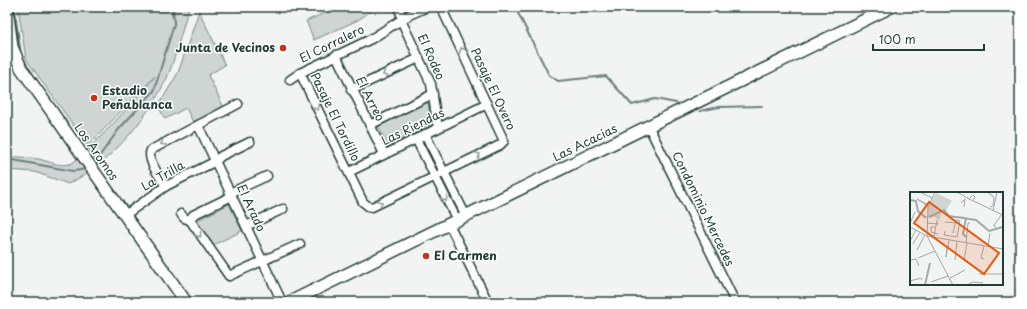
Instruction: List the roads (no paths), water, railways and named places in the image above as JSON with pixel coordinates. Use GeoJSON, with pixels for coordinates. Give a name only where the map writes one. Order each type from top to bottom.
{"type":"FeatureCollection","features":[{"type":"Feature","properties":{"kind":"street","name":"El Rodeo"},"geometry":{"type":"LineString","coordinates":[[398,7],[401,14],[401,20],[419,58],[433,94],[438,128]]}},
{"type":"Feature","properties":{"kind":"street","name":"El Corralero"},"geometry":{"type":"LineString","coordinates":[[290,80],[300,73],[371,39],[401,20],[427,7]]}},
{"type":"Feature","properties":{"kind":"street","name":"Pasaje El Overo"},"geometry":{"type":"LineString","coordinates":[[441,7],[504,141],[500,145],[443,172]]}},
{"type":"Feature","properties":{"kind":"street","name":"Las Acacias"},"geometry":{"type":"LineString","coordinates":[[290,302],[891,7]]}},
{"type":"Feature","properties":{"kind":"street","name":"Los Aromos"},"geometry":{"type":"LineString","coordinates":[[7,8],[15,58],[21,68],[92,171],[186,302]]}},
{"type":"Feature","properties":{"kind":"street","name":"El Arreo"},"geometry":{"type":"LineString","coordinates":[[336,55],[351,90],[384,154]]}},
{"type":"Feature","properties":{"kind":"street"},"geometry":{"type":"LineString","coordinates":[[351,90],[419,58]]}},
{"type":"Feature","properties":{"kind":"street","name":"Pasaje El Tordillo"},"geometry":{"type":"LineString","coordinates":[[300,73],[363,202],[369,207],[434,176]]}},
{"type":"Feature","properties":{"kind":"street"},"geometry":{"type":"LineString","coordinates":[[370,125],[433,94]]}},
{"type":"Feature","properties":{"kind":"street"},"geometry":{"type":"LineString","coordinates":[[166,186],[151,160],[151,150],[238,104]]}},
{"type":"Feature","properties":{"kind":"street","name":"Las Riendas"},"geometry":{"type":"LineString","coordinates":[[349,172],[487,104]]}},
{"type":"Feature","properties":{"kind":"street","name":"El Arado"},"geometry":{"type":"LineString","coordinates":[[198,125],[282,302]]}},
{"type":"Feature","properties":{"kind":"street","name":"Condominio Mercedes"},"geometry":{"type":"LineString","coordinates":[[649,127],[736,302]]}},
{"type":"Feature","properties":{"kind":"street"},"geometry":{"type":"LineString","coordinates":[[424,134],[443,172],[457,220],[488,302]]}},
{"type":"Feature","properties":{"kind":"street"},"geometry":{"type":"LineString","coordinates":[[416,138],[457,220]]}},
{"type":"Feature","properties":{"kind":"street","name":"La Trilla"},"geometry":{"type":"LineString","coordinates":[[125,215],[166,186],[216,162],[220,156],[250,142]]}},
{"type":"Feature","properties":{"kind":"street"},"geometry":{"type":"LineString","coordinates":[[434,176],[443,172]]}},
{"type":"Feature","properties":{"kind":"street"},"geometry":{"type":"LineString","coordinates":[[190,220],[193,215],[268,176]]}},
{"type":"Feature","properties":{"kind":"street"},"geometry":{"type":"LineString","coordinates":[[246,226],[283,209]]}},
{"type":"Feature","properties":{"kind":"street"},"geometry":{"type":"LineString","coordinates":[[181,214],[190,220],[229,276],[300,244]]}},
{"type":"Feature","properties":{"kind":"waterway"},"geometry":{"type":"LineString","coordinates":[[14,7],[21,54],[27,66],[79,141]]}},
{"type":"Feature","properties":{"kind":"waterway"},"geometry":{"type":"LineString","coordinates":[[93,165],[119,129],[154,91],[174,24],[173,7]]}},
{"type":"Feature","properties":{"kind":"waterway"},"geometry":{"type":"LineString","coordinates":[[515,7],[549,75],[558,81],[606,76],[632,105],[655,99],[676,103]]}},
{"type":"Feature","properties":{"kind":"waterway"},"geometry":{"type":"LineString","coordinates":[[700,111],[719,107],[762,106]]}},
{"type":"Feature","properties":{"kind":"waterway"},"geometry":{"type":"LineString","coordinates":[[7,161],[13,160],[73,171],[88,169]]}},
{"type":"Feature","properties":{"kind":"place","name":"Junta de Vecinos"},"geometry":{"type":"Point","coordinates":[283,48]}},
{"type":"Feature","properties":{"kind":"place","name":"Estadio Peñablanca"},"geometry":{"type":"Point","coordinates":[94,98]}},
{"type":"Feature","properties":{"kind":"place","name":"El Carmen"},"geometry":{"type":"Point","coordinates":[426,256]}}]}
